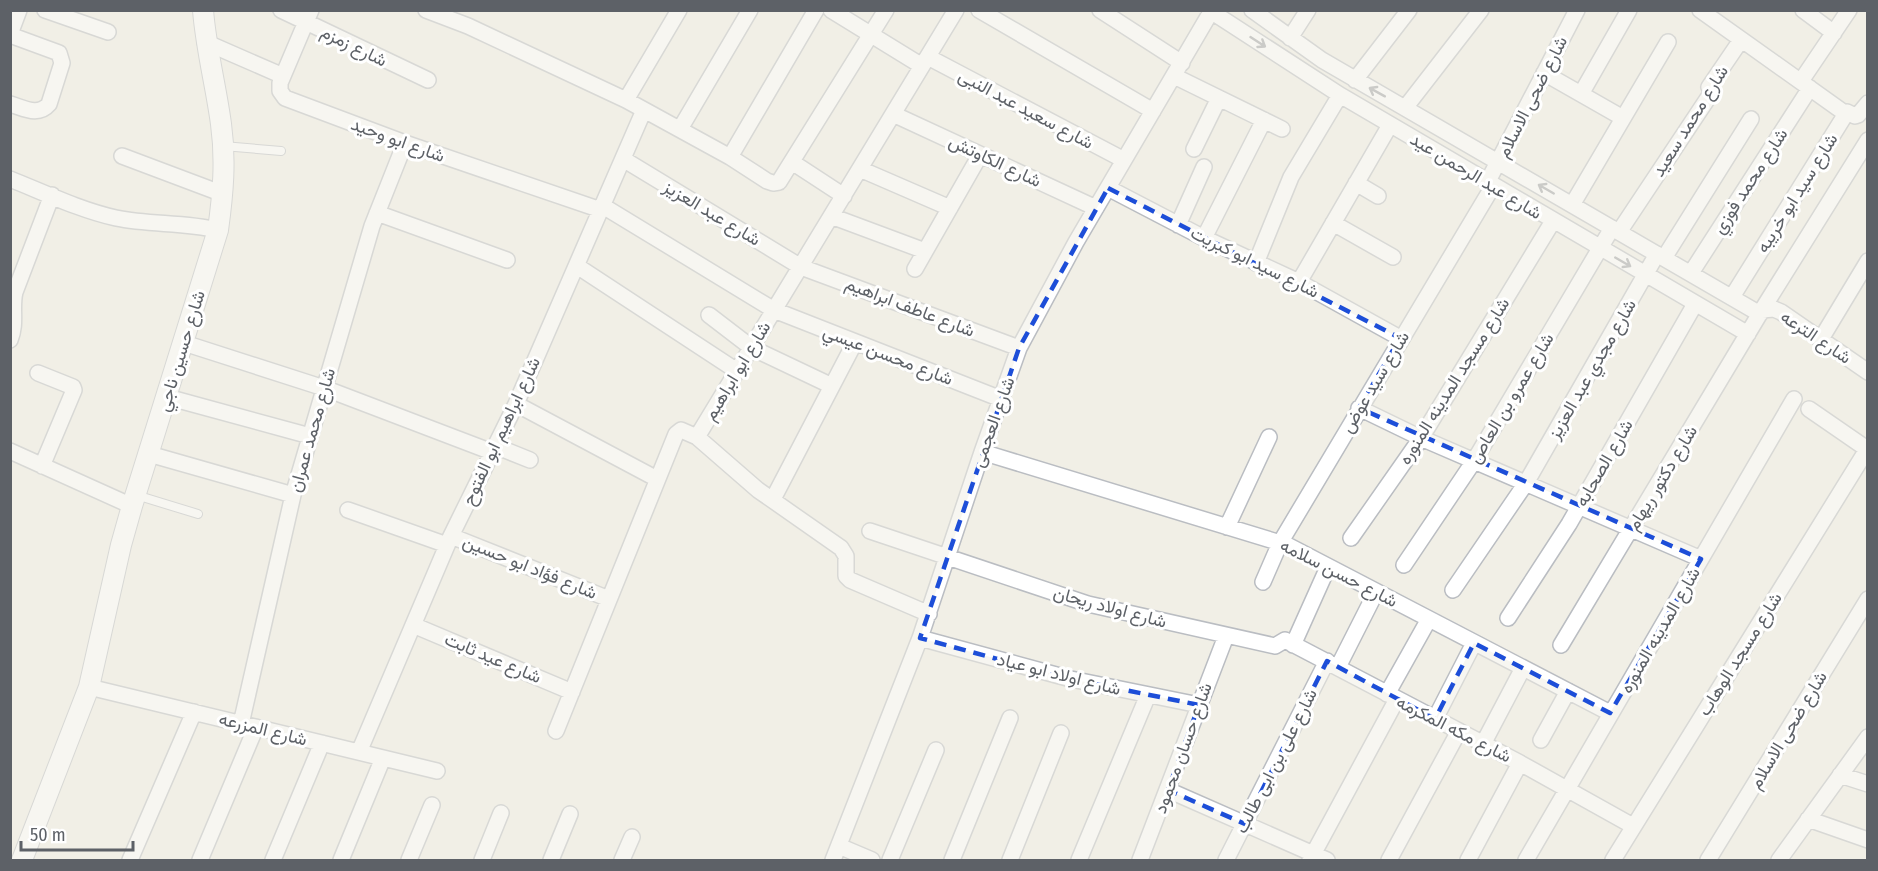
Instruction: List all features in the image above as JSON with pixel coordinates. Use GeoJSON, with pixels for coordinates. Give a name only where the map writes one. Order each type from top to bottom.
{"type":"FeatureCollection","features":[{"type":"Feature","properties":{"kind":"street"},"geometry":{"type":"LineString","coordinates":[[10,104],[34,112],[45,108],[49,104],[62,57],[55,51],[10,34],[19,10]]}},
{"type":"Feature","properties":{"kind":"street"},"geometry":{"type":"LineString","coordinates":[[45,10],[108,32]]}},
{"type":"Feature","properties":{"kind":"street","name":"شارع حسين ناجي"},"geometry":{"type":"LineString","coordinates":[[22,861],[89,687],[121,545],[218,230],[223,194],[223,146],[205,42],[203,10]]}},
{"type":"Feature","properties":{"kind":"street","name":"شارع زمزم"},"geometry":{"type":"LineString","coordinates":[[281,10],[308,16],[428,80]]}},
{"type":"Feature","properties":{"kind":"street"},"geometry":{"type":"LineString","coordinates":[[426,10],[468,26],[626,100],[773,183],[779,182],[886,10]]}},
{"type":"Feature","properties":{"kind":"street"},"geometry":{"type":"LineString","coordinates":[[626,100],[679,10]]}},
{"type":"Feature","properties":{"kind":"street"},"geometry":{"type":"LineString","coordinates":[[680,129],[750,10]]}},
{"type":"Feature","properties":{"kind":"street"},"geometry":{"type":"LineString","coordinates":[[730,157],[816,10]]}},
{"type":"Feature","properties":{"kind":"street","name":"شارع سعيد عبد النبى"},"geometry":{"type":"LineString","coordinates":[[831,10],[871,35],[1124,160]]}},
{"type":"Feature","properties":{"kind":"street","name":"شارع ابو ابراهيم"},"geometry":{"type":"LineString","coordinates":[[556,730],[678,432],[685,430],[697,437],[956,10]]}},
{"type":"Feature","properties":{"kind":"street"},"geometry":{"type":"LineString","coordinates":[[979,10],[1154,111]]}},
{"type":"Feature","properties":{"kind":"street"},"geometry":{"type":"LineString","coordinates":[[1100,10],[1219,98],[1282,129]]}},
{"type":"Feature","properties":{"kind":"street","name":"شارع عبد الرحمن عيد"},"geometry":{"type":"LineString","coordinates":[[1252,10],[1355,80],[1761,312]]}},
{"type":"Feature","properties":{"kind":"street"},"geometry":{"type":"LineString","coordinates":[[1290,38],[1308,10]]}},
{"type":"Feature","properties":{"kind":"street"},"geometry":{"type":"LineString","coordinates":[[1355,80],[1409,10]]}},
{"type":"Feature","properties":{"kind":"street"},"geometry":{"type":"LineString","coordinates":[[1405,108],[1480,10]]}},
{"type":"Feature","properties":{"kind":"street","name":"شارع ضحى الاسلام"},"geometry":{"type":"LineString","coordinates":[[1490,184],[1498,162],[1577,10]]}},
{"type":"Feature","properties":{"kind":"street"},"geometry":{"type":"LineString","coordinates":[[1581,94],[1629,10]]}},
{"type":"Feature","properties":{"kind":"street"},"geometry":{"type":"LineString","coordinates":[[1701,10],[1846,114]]}},
{"type":"Feature","properties":{"kind":"street"},"geometry":{"type":"LineString","coordinates":[[1803,10],[1834,33]]}},
{"type":"Feature","properties":{"kind":"street","name":"شارع محمد فوزي"},"geometry":{"type":"LineString","coordinates":[[1690,273],[1849,10]]}},
{"type":"Feature","properties":{"kind":"street","name":"شارع العجمى"},"geometry":{"type":"LineString","coordinates":[[836,853],[929,614],[982,452],[1020,348],[1056,276],[1211,11]]}},
{"type":"Feature","properties":{"kind":"street","name":"شارع عبد الرحمن عيد"},"geometry":{"type":"LineString","coordinates":[[1211,11],[1340,95],[1748,334]]}},
{"type":"Feature","properties":{"kind":"street"},"geometry":{"type":"LineString","coordinates":[[205,42],[283,76],[308,16]]}},
{"type":"Feature","properties":{"kind":"street","name":"شارع محمد سعيد"},"geometry":{"type":"LineString","coordinates":[[1616,230],[1712,92],[1709,87],[1742,40]]}},
{"type":"Feature","properties":{"kind":"street"},"geometry":{"type":"LineString","coordinates":[[1572,205],[1668,42]]}},
{"type":"Feature","properties":{"kind":"street"},"geometry":{"type":"LineString","coordinates":[[1544,73],[1623,118]]}},
{"type":"Feature","properties":{"kind":"street","name":"شارع ابو وحيد"},"geometry":{"type":"LineString","coordinates":[[283,76],[280,91],[285,98],[405,143],[602,208],[774,310]]}},
{"type":"Feature","properties":{"kind":"street"},"geometry":{"type":"LineString","coordinates":[[1256,263],[1291,177],[1340,95]]}},
{"type":"Feature","properties":{"kind":"street"},"geometry":{"type":"LineString","coordinates":[[1194,149],[1219,98]]}},
{"type":"Feature","properties":{"kind":"street","name":"شارع سيد ابو خريبه"},"geometry":{"type":"LineString","coordinates":[[1732,297],[1848,111],[1855,116],[1858,115],[1868,103]]}},
{"type":"Feature","properties":{"kind":"street","name":"شارع ابراهيم ابو الفتوح"},"geometry":{"type":"LineString","coordinates":[[359,752],[449,540],[516,404],[644,110]]}},
{"type":"Feature","properties":{"kind":"street","name":"شارع الكاوتش"},"geometry":{"type":"LineString","coordinates":[[893,114],[1096,208]]}},
{"type":"Feature","properties":{"kind":"street","name":"شارع مجدي عبد العزيز"},"geometry":{"type":"LineString","coordinates":[[1453,590],[1526,483],[1646,275],[1661,256],[1751,119]]}},
{"type":"Feature","properties":{"kind":"street"},"geometry":{"type":"LineString","coordinates":[[1204,238],[1264,120]]}},
{"type":"Feature","properties":{"kind":"street"},"geometry":{"type":"LineString","coordinates":[[1299,282],[1390,125]]}},
{"type":"Feature","properties":{"kind":"street","name":"شارع دكتور ريهام"},"geometry":{"type":"LineString","coordinates":[[1561,645],[1761,312],[1868,140]]}},
{"type":"Feature","properties":{"kind":"street","name":"شارع محمد عمران"},"geometry":{"type":"LineString","coordinates":[[200,861],[249,726],[293,495],[377,213],[405,143]]}},
{"type":"Feature","properties":{"kind":"street"},"geometry":{"type":"LineString","coordinates":[[915,269],[980,155]]}},
{"type":"Feature","properties":{"kind":"street"},"geometry":{"type":"LineString","coordinates":[[122,156],[223,194]]}},
{"type":"Feature","properties":{"kind":"street","name":"شارع عبد العزيز"},"geometry":{"type":"LineString","coordinates":[[623,159],[801,267]]}},
{"type":"Feature","properties":{"kind":"street"},"geometry":{"type":"LineString","coordinates":[[792,162],[843,196]]}},
{"type":"Feature","properties":{"kind":"street"},"geometry":{"type":"LineString","coordinates":[[1178,225],[1204,167]]}},
{"type":"Feature","properties":{"kind":"street"},"geometry":{"type":"LineString","coordinates":[[860,169],[950,208]]}},
{"type":"Feature","properties":{"kind":"street"},"geometry":{"type":"LineString","coordinates":[[1356,183],[1378,196]]}},
{"type":"Feature","properties":{"kind":"street","name":"شارع سيد عوض"},"geometry":{"type":"LineString","coordinates":[[1263,582],[1280,543],[1490,184]]}},
{"type":"Feature","properties":{"kind":"street"},"geometry":{"type":"LineString","coordinates":[[12,185],[52,195],[114,217],[145,222],[180,223],[218,230]]}},
{"type":"Feature","properties":{"kind":"street","name":"شارع سيد ابو كبريت"},"geometry":{"type":"LineString","coordinates":[[1108,188],[1204,238],[1299,282],[1400,338]]}},
{"type":"Feature","properties":{"kind":"street"},"geometry":{"type":"LineString","coordinates":[[10,340],[15,324],[13,308],[15,292],[52,195]]}},
{"type":"Feature","properties":{"kind":"street"},"geometry":{"type":"LineString","coordinates":[[377,213],[507,260]]}},
{"type":"Feature","properties":{"kind":"street"},"geometry":{"type":"LineString","coordinates":[[831,216],[925,251]]}},
{"type":"Feature","properties":{"kind":"street","name":"شارع مسجد المدينه المنوره"},"geometry":{"type":"LineString","coordinates":[[1351,538],[1420,438],[1553,221]]}},
{"type":"Feature","properties":{"kind":"street"},"geometry":{"type":"LineString","coordinates":[[1333,223],[1393,257]]}},
{"type":"Feature","properties":{"kind":"street","name":"شارع عمرو بن العاص"},"geometry":{"type":"LineString","coordinates":[[1404,565],[1474,460],[1600,248],[1616,230]]}},
{"type":"Feature","properties":{"kind":"street"},"geometry":{"type":"LineString","coordinates":[[1821,339],[1868,261]]}},
{"type":"Feature","properties":{"kind":"street"},"geometry":{"type":"LineString","coordinates":[[577,266],[737,371]]}},
{"type":"Feature","properties":{"kind":"street","name":"شارع عاطف ابراهيم"},"geometry":{"type":"LineString","coordinates":[[801,267],[1020,348]]}},
{"type":"Feature","properties":{"kind":"street","name":"شارع الصحابه"},"geometry":{"type":"LineString","coordinates":[[1508,618],[1580,506],[1695,304]]}},
{"type":"Feature","properties":{"kind":"street","name":"شارع الترعه"},"geometry":{"type":"LineString","coordinates":[[1761,312],[1774,309],[1781,312],[1868,372]]}},
{"type":"Feature","properties":{"kind":"street","name":"شارع محسن عيسي"},"geometry":{"type":"LineString","coordinates":[[774,310],[1002,399]]}},
{"type":"Feature","properties":{"kind":"street"},"geometry":{"type":"LineString","coordinates":[[709,315],[752,348],[832,386]]}},
{"type":"Feature","properties":{"kind":"street"},"geometry":{"type":"LineString","coordinates":[[773,499],[855,342]]}},
{"type":"Feature","properties":{"kind":"street"},"geometry":{"type":"LineString","coordinates":[[184,344],[324,388],[530,460]]}},
{"type":"Feature","properties":{"kind":"street"},"geometry":{"type":"LineString","coordinates":[[38,372],[73,387],[74,390],[42,465]]}},
{"type":"Feature","properties":{"kind":"street"},"geometry":{"type":"LineString","coordinates":[[167,397],[310,436]]}},
{"type":"Feature","properties":{"kind":"street","name":"شارع المدينه المنوره"},"geometry":{"type":"LineString","coordinates":[[1526,861],[1794,399]]}},
{"type":"Feature","properties":{"kind":"street"},"geometry":{"type":"LineString","coordinates":[[516,404],[657,479]]}},
{"type":"Feature","properties":{"kind":"street"},"geometry":{"type":"LineString","coordinates":[[1359,408],[1420,438],[1701,559]]}},
{"type":"Feature","properties":{"kind":"street"},"geometry":{"type":"LineString","coordinates":[[1809,409],[1867,448]]}},
{"type":"Feature","properties":{"kind":"street"},"geometry":{"type":"LineString","coordinates":[[697,437],[758,490],[841,548],[846,556],[846,576],[850,580],[929,614]]}},
{"type":"Feature","properties":{"kind":"street"},"geometry":{"type":"LineString","coordinates":[[1227,526],[1269,437]]}},
{"type":"Feature","properties":{"kind":"street","name":"شارع مسجد الوهاب"},"geometry":{"type":"LineString","coordinates":[[1613,861],[1867,448]]}},
{"type":"Feature","properties":{"kind":"street"},"geometry":{"type":"LineString","coordinates":[[10,451],[134,500]]}},
{"type":"Feature","properties":{"kind":"street","name":"شارع حسن سلامه"},"geometry":{"type":"LineString","coordinates":[[982,452],[1280,543],[1610,713]]}},
{"type":"Feature","properties":{"kind":"street"},"geometry":{"type":"LineString","coordinates":[[150,454],[293,495]]}},
{"type":"Feature","properties":{"kind":"street","name":"شارع فؤاد ابو حسين"},"geometry":{"type":"LineString","coordinates":[[348,510],[449,540],[609,599]]}},
{"type":"Feature","properties":{"kind":"street","name":"شارع اولاد ريحان"},"geometry":{"type":"LineString","coordinates":[[870,531],[1088,604],[1275,646]]}},
{"type":"Feature","properties":{"kind":"street"},"geometry":{"type":"LineString","coordinates":[[1293,645],[1328,567]]}},
{"type":"Feature","properties":{"kind":"street","name":"شارع على بن ابى طالب"},"geometry":{"type":"LineString","coordinates":[[1226,861],[1332,664],[1376,592]]}},
{"type":"Feature","properties":{"kind":"street","name":"شارع ضحى الاسلام"},"geometry":{"type":"LineString","coordinates":[[1708,861],[1868,599]]}},
{"type":"Feature","properties":{"kind":"street"},"geometry":{"type":"LineString","coordinates":[[1168,790],[1317,859],[1429,619]]}},
{"type":"Feature","properties":{"kind":"street","name":"شارع عيد ثابت"},"geometry":{"type":"LineString","coordinates":[[413,625],[572,692]]}},
{"type":"Feature","properties":{"kind":"street","name":"شارع حسان محمود"},"geometry":{"type":"LineString","coordinates":[[1140,861],[1226,636]]}},
{"type":"Feature","properties":{"kind":"street","name":"شارع اولاد ابو عياد"},"geometry":{"type":"LineString","coordinates":[[920,638],[1050,673],[1199,705]]}},
{"type":"Feature","properties":{"kind":"street","name":"شارع مكه المكرمه"},"geometry":{"type":"LineString","coordinates":[[1275,646],[1283,640],[1332,664],[1567,788],[1634,826]]}},
{"type":"Feature","properties":{"kind":"street"},"geometry":{"type":"LineString","coordinates":[[1435,719],[1474,643]]}},
{"type":"Feature","properties":{"kind":"street"},"geometry":{"type":"LineString","coordinates":[[1483,744],[1523,668]]}},
{"type":"Feature","properties":{"kind":"street","name":"شارع المزرعه"},"geometry":{"type":"LineString","coordinates":[[89,687],[437,771]]}},
{"type":"Feature","properties":{"kind":"street"},"geometry":{"type":"LineString","coordinates":[[1541,740],[1568,691]]}},
{"type":"Feature","properties":{"kind":"street"},"geometry":{"type":"LineString","coordinates":[[1079,861],[1148,695]]}},
{"type":"Feature","properties":{"kind":"street"},"geometry":{"type":"LineString","coordinates":[[130,861],[194,712]]}},
{"type":"Feature","properties":{"kind":"street"},"geometry":{"type":"LineString","coordinates":[[952,861],[1010,718]]}},
{"type":"Feature","properties":{"kind":"street"},"geometry":{"type":"LineString","coordinates":[[1389,861],[1459,731]]}},
{"type":"Feature","properties":{"kind":"street"},"geometry":{"type":"LineString","coordinates":[[1010,861],[1061,733]]}},
{"type":"Feature","properties":{"kind":"street"},"geometry":{"type":"LineString","coordinates":[[1779,861],[1868,737]]}},
{"type":"Feature","properties":{"kind":"street"},"geometry":{"type":"LineString","coordinates":[[273,861],[322,743]]}},
{"type":"Feature","properties":{"kind":"street"},"geometry":{"type":"LineString","coordinates":[[890,861],[936,750]]}},
{"type":"Feature","properties":{"kind":"street"},"geometry":{"type":"LineString","coordinates":[[341,861],[384,758]]}},
{"type":"Feature","properties":{"kind":"street"},"geometry":{"type":"LineString","coordinates":[[1467,861],[1520,763]]}},
{"type":"Feature","properties":{"kind":"street"},"geometry":{"type":"LineString","coordinates":[[1840,775],[1868,784]]}},
{"type":"Feature","properties":{"kind":"street"},"geometry":{"type":"LineString","coordinates":[[410,861],[432,805]]}},
{"type":"Feature","properties":{"kind":"street"},"geometry":{"type":"LineString","coordinates":[[482,861],[501,813]]}},
{"type":"Feature","properties":{"kind":"street"},"geometry":{"type":"LineString","coordinates":[[551,861],[570,814]]}},
{"type":"Feature","properties":{"kind":"street"},"geometry":{"type":"LineString","coordinates":[[1808,819],[1868,840]]}},
{"type":"Feature","properties":{"kind":"street"},"geometry":{"type":"LineString","coordinates":[[622,861],[632,837]]}},
{"type":"Feature","properties":{"kind":"street"},"geometry":{"type":"LineString","coordinates":[[836,853],[872,861]]}},
{"type":"Feature","properties":{"kind":"lane"},"geometry":{"type":"LineString","coordinates":[[223,146],[281,151]]}},
{"type":"Feature","properties":{"kind":"lane"},"geometry":{"type":"LineString","coordinates":[[134,500],[198,514]]}},
{"type":"Feature","properties":{"kind":"highlighted area"},"geometry":{"type":"Polygon","coordinates":[[[1108,188],[1400,338],[1359,408],[1701,559],[1610,713],[1474,643],[1435,719],[1327,661],[1245,824],[1168,790],[1199,705],[1071,679],[920,638],[1019,348],[1108,188]]]}}]}
